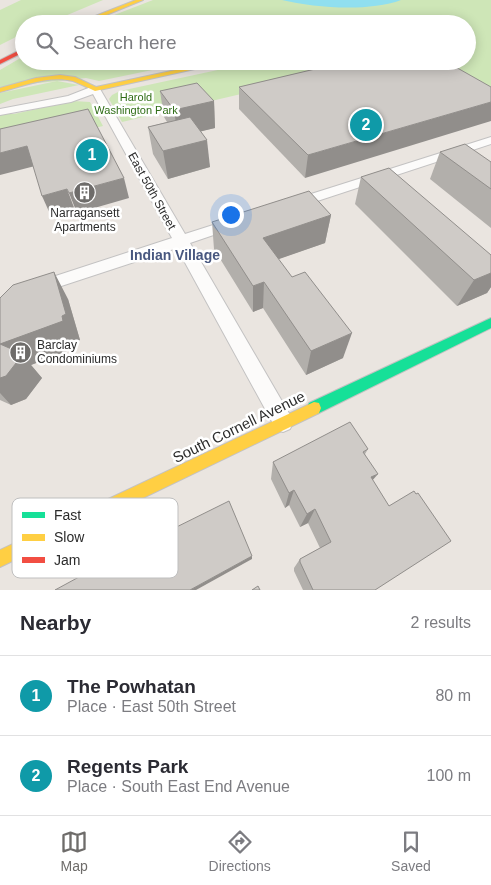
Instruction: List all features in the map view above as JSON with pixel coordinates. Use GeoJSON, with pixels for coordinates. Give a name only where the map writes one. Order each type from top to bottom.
{"type":"FeatureCollection","features":[{"type":"Feature","properties":{"kind":"main road"},"geometry":{"type":"LineString","coordinates":[[87,15],[118,0]]}},
{"type":"Feature","properties":{"kind":"main road"},"geometry":{"type":"LineString","coordinates":[[93,15],[141,0]]}},
{"type":"Feature","properties":{"kind":"main road"},"geometry":{"type":"LineString","coordinates":[[0,49],[15,42]]}},
{"type":"Feature","properties":{"kind":"main road"},"geometry":{"type":"LineString","coordinates":[[0,62],[15,54]]}},
{"type":"Feature","properties":{"kind":"main road"},"geometry":{"type":"LineString","coordinates":[[0,90],[40,79],[64,77],[81,79],[95,89],[185,70]]}},
{"type":"Feature","properties":{"kind":"main road","name":"South Cornell Avenue"},"geometry":{"type":"LineString","coordinates":[[128,498],[491,323]]}},
{"type":"Feature","properties":{"kind":"main road","name":"South Cornell Avenue"},"geometry":{"type":"LineString","coordinates":[[0,560],[12,554]]}},
{"type":"Feature","properties":{"kind":"street"},"geometry":{"type":"LineString","coordinates":[[5,108],[71,99],[95,89]]}},
{"type":"Feature","properties":{"kind":"street","name":"East 50th Street"},"geometry":{"type":"LineString","coordinates":[[95,89],[180,242],[284,422]]}},
{"type":"Feature","properties":{"kind":"street"},"geometry":{"type":"LineString","coordinates":[[278,210],[491,140]]}},
{"type":"Feature","properties":{"kind":"street"},"geometry":{"type":"LineString","coordinates":[[388,174],[402,186]]}},
{"type":"Feature","properties":{"kind":"street"},"geometry":{"type":"LineString","coordinates":[[23,293],[242,221]]}},
{"type":"Feature","properties":{"kind":"green space"},"geometry":{"type":"Polygon","coordinates":[[[21,0],[103,0],[67,15],[15,15],[15,38],[0,45],[0,10],[21,0]]]}},
{"type":"Feature","properties":{"kind":"green space"},"geometry":{"type":"Polygon","coordinates":[[[153,0],[491,0],[491,87],[458,70],[476,70],[476,15],[114,15],[153,0]]]}},
{"type":"Feature","properties":{"kind":"green space"},"geometry":{"type":"Polygon","coordinates":[[[15,61],[15,70],[152,70],[99,81],[86,78],[0,87],[0,70],[15,61]]]}},
{"type":"Feature","properties":{"kind":"green space","name":"Harold Washington Park"},"geometry":{"type":"Polygon","coordinates":[[[218,70],[344,70],[122,122],[109,99],[120,91],[218,70]]]}},
{"type":"Feature","properties":{"kind":"green space"},"geometry":{"type":"Polygon","coordinates":[[[57,81],[79,85],[13,99],[0,104],[0,93],[57,81]]]}},
{"type":"Feature","properties":{"kind":"green space","name":"Harold Washington Park"},"geometry":{"type":"Polygon","coordinates":[[[73,101],[90,102],[103,126],[0,151],[0,113],[14,114],[73,101]]]}},
{"type":"Feature","properties":{"kind":"water"},"geometry":{"type":"Polygon","coordinates":[[[282,0],[401,0],[374,6],[342,8],[282,0]]]}},
{"type":"Feature","properties":{"kind":"building"},"geometry":{"type":"Polygon","coordinates":[[[311,70],[461,70],[491,87],[491,102],[308,155],[239,87],[311,70]]]}},
{"type":"Feature","properties":{"kind":"building"},"geometry":{"type":"Polygon","coordinates":[[[197,83],[214,101],[174,110],[160,91],[197,83]]]}},
{"type":"Feature","properties":{"kind":"building"},"geometry":{"type":"Polygon","coordinates":[[[88,109],[124,178],[69,193],[67,189],[42,196],[27,146],[0,153],[0,129],[88,109]]]}},
{"type":"Feature","properties":{"kind":"building"},"geometry":{"type":"Polygon","coordinates":[[[190,117],[207,140],[163,151],[148,127],[190,117]]]}},
{"type":"Feature","properties":{"kind":"building"},"geometry":{"type":"Polygon","coordinates":[[[465,144],[491,162],[491,189],[440,152],[465,144]]]}},
{"type":"Feature","properties":{"kind":"building"},"geometry":{"type":"Polygon","coordinates":[[[389,168],[491,255],[491,273],[474,280],[361,177],[389,168]]]}},
{"type":"Feature","properties":{"kind":"building"},"geometry":{"type":"Polygon","coordinates":[[[309,191],[331,215],[263,238],[292,277],[305,272],[352,333],[311,351],[264,282],[253,286],[212,222],[309,191]]]}},
{"type":"Feature","properties":{"kind":"building"},"geometry":{"type":"Polygon","coordinates":[[[54,272],[66,314],[62,316],[63,321],[0,344],[0,298],[13,285],[54,272]]]}},
{"type":"Feature","properties":{"kind":"building"},"geometry":{"type":"Polygon","coordinates":[[[0,344],[23,354],[6,376],[0,378],[0,344]]]}},
{"type":"Feature","properties":{"kind":"building"},"geometry":{"type":"Polygon","coordinates":[[[350,422],[368,449],[363,452],[378,474],[371,477],[389,506],[414,491],[416,494],[418,493],[451,541],[375,590],[313,590],[300,559],[331,542],[315,509],[307,514],[294,490],[289,493],[273,462],[350,422]]]}},
{"type":"Feature","properties":{"kind":"building"},"geometry":{"type":"Polygon","coordinates":[[[229,501],[252,556],[190,590],[55,590],[77,578],[178,578],[178,526],[229,501]]]}},
{"type":"Feature","properties":{"kind":"building"},"geometry":{"type":"Polygon","coordinates":[[[258,586],[260,590],[252,590],[258,586]]]}},
{"type":"Feature","properties":{"kind":"traffic: fast"},"geometry":{"type":"LineString","coordinates":[[314,408],[491,323]]}},
{"type":"Feature","properties":{"kind":"traffic: slow"},"geometry":{"type":"LineString","coordinates":[[102,15],[141,0]]}},
{"type":"Feature","properties":{"kind":"traffic: slow"},"geometry":{"type":"LineString","coordinates":[[95,89],[185,70]]}},
{"type":"Feature","properties":{"kind":"traffic: slow"},"geometry":{"type":"LineString","coordinates":[[0,90],[36,80],[60,77],[84,83],[95,89]]}},
{"type":"Feature","properties":{"kind":"traffic: slow"},"geometry":{"type":"LineString","coordinates":[[127,498],[314,408]]}},
{"type":"Feature","properties":{"kind":"traffic: slow"},"geometry":{"type":"LineString","coordinates":[[0,559],[12,553]]}},
{"type":"Feature","properties":{"kind":"traffic: jam"},"geometry":{"type":"LineString","coordinates":[[0,62],[15,54]]}},
{"type":"Feature","properties":{"kind":"place","name":"Regents Park"},"geometry":{"type":"Point","coordinates":[366,125]}},
{"type":"Feature","properties":{"kind":"place","name":"The Powhatan"},"geometry":{"type":"Point","coordinates":[92,155]}},
{"type":"Feature","properties":{"kind":"place","name":"Narragansett Apartments"},"geometry":{"type":"Point","coordinates":[85,192]}},
{"type":"Feature","properties":{"kind":"place","name":"Barclay Condominiums"},"geometry":{"type":"Point","coordinates":[21,352]}},
{"type":"Feature","properties":{"kind":"district","name":"Indian Village"},"geometry":{"type":"Point","coordinates":[175,255]}}]}
